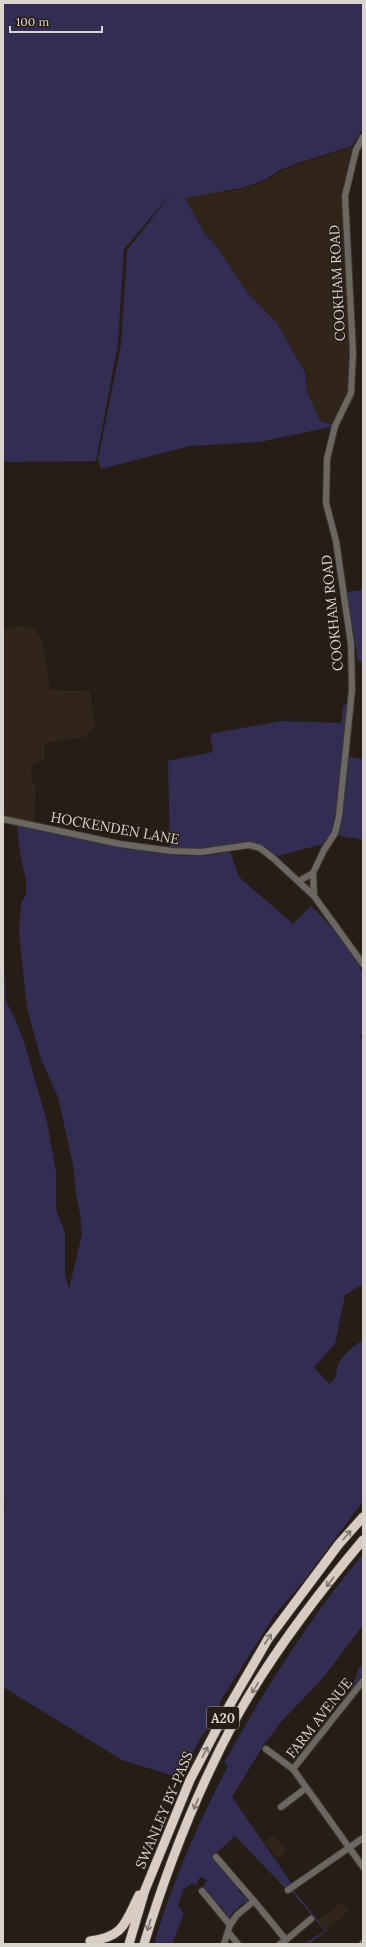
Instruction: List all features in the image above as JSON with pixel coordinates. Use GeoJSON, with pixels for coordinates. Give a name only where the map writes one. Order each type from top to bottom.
{"type":"FeatureCollection","features":[{"type":"Feature","properties":{"kind":"highway","name":"SWANLEY BY-PASS"},"geometry":{"type":"LineString","coordinates":[[128,1944],[145,1890],[190,1780],[268,1639],[339,1544],[363,1517]]}},
{"type":"Feature","properties":{"kind":"highway","name":"SWANLEY BY-PASS"},"geometry":{"type":"LineString","coordinates":[[144,1944],[160,1892],[201,1792],[236,1720],[285,1641],[363,1540]]}},
{"type":"Feature","properties":{"kind":"highway"},"geometry":{"type":"LineString","coordinates":[[93,1944],[90,1940],[107,1939],[124,1927],[168,1834]]}},
{"type":"Feature","properties":{"kind":"street","name":"COOKHAM ROAD"},"geometry":{"type":"LineString","coordinates":[[314,896],[313,873],[324,850],[335,833],[339,816],[352,690],[350,644],[344,592],[336,541],[326,503],[327,459],[336,426],[351,393],[353,353],[346,196],[356,150],[363,137]]}},
{"type":"Feature","properties":{"kind":"street","name":"HOCKENDEN LANE"},"geometry":{"type":"LineString","coordinates":[[3,819],[120,844],[172,851],[201,852],[249,845],[260,848],[299,881],[314,896],[363,964]]}},
{"type":"Feature","properties":{"kind":"street"},"geometry":{"type":"LineString","coordinates":[[299,881],[313,873]]}},
{"type":"Feature","properties":{"kind":"street","name":"FARM AVENUE"},"geometry":{"type":"LineString","coordinates":[[293,1770],[363,1681]]}},
{"type":"Feature","properties":{"kind":"street"},"geometry":{"type":"LineString","coordinates":[[266,1749],[293,1770],[363,1867]]}},
{"type":"Feature","properties":{"kind":"street"},"geometry":{"type":"LineString","coordinates":[[281,1807],[306,1788]]}},
{"type":"Feature","properties":{"kind":"street"},"geometry":{"type":"LineString","coordinates":[[288,1890],[363,1838]]}},
{"type":"Feature","properties":{"kind":"street"},"geometry":{"type":"LineString","coordinates":[[216,1857],[286,1940]]}},
{"type":"Feature","properties":{"kind":"street"},"geometry":{"type":"LineString","coordinates":[[202,1891],[238,1944]]}},
{"type":"Feature","properties":{"kind":"street"},"geometry":{"type":"LineString","coordinates":[[224,1944],[229,1929],[237,1915],[254,1901]]}},
{"type":"Feature","properties":{"kind":"street"},"geometry":{"type":"LineString","coordinates":[[280,1944],[311,1919]]}},
{"type":"Feature","properties":{"kind":"shaded area"},"geometry":{"type":"Polygon","coordinates":[[[3,3],[363,3],[363,128],[352,146],[295,164],[280,170],[265,180],[242,188],[185,198],[205,234],[214,243],[247,292],[277,323],[306,374],[306,389],[320,421],[335,426],[260,442],[190,446],[101,469],[98,459],[121,345],[127,250],[177,187],[124,249],[118,343],[96,461],[3,462],[3,3]]]}},
{"type":"Feature","properties":{"kind":"shaded area"},"geometry":{"type":"Polygon","coordinates":[[[359,145],[345,196],[353,353],[350,393],[335,424],[320,421],[306,389],[307,374],[277,323],[247,292],[214,243],[205,233],[185,198],[242,189],[265,181],[281,171],[295,165],[359,145]]]}},
{"type":"Feature","properties":{"kind":"shaded area"},"geometry":{"type":"Polygon","coordinates":[[[363,590],[363,664],[358,661],[347,592],[363,590]]]}},
{"type":"Feature","properties":{"kind":"shaded area"},"geometry":{"type":"Polygon","coordinates":[[[21,626],[34,629],[41,638],[49,677],[49,690],[90,691],[95,727],[86,737],[45,743],[45,759],[31,765],[33,783],[36,784],[34,822],[3,815],[3,628],[21,626]]]}},
{"type":"Feature","properties":{"kind":"shaded area"},"geometry":{"type":"Polygon","coordinates":[[[349,702],[337,804],[331,834],[323,844],[278,856],[261,846],[203,850],[170,849],[168,761],[213,752],[210,734],[281,721],[341,723],[343,706],[349,702]]]}},
{"type":"Feature","properties":{"kind":"shaded area"},"geometry":{"type":"Polygon","coordinates":[[[346,756],[363,759],[363,840],[335,835],[346,756]]]}},
{"type":"Feature","properties":{"kind":"shaded area"},"geometry":{"type":"Polygon","coordinates":[[[17,825],[176,855],[204,856],[230,852],[239,877],[293,924],[311,906],[349,948],[363,975],[363,1034],[360,1036],[363,1041],[363,1284],[345,1295],[335,1344],[314,1367],[329,1384],[334,1380],[338,1365],[345,1354],[363,1340],[363,1501],[306,1578],[274,1616],[221,1700],[216,1715],[200,1739],[180,1778],[122,1760],[3,1687],[3,1518],[8,1494],[3,1515],[3,941],[6,1001],[25,1045],[47,1122],[56,1172],[56,1209],[65,1233],[65,1275],[69,1289],[82,1234],[73,1164],[58,1097],[41,1059],[27,1008],[19,933],[21,903],[26,895],[26,880],[20,853],[17,825]]]}},
{"type":"Feature","properties":{"kind":"shaded area"},"geometry":{"type":"Polygon","coordinates":[[[363,1554],[363,1625],[323,1678],[280,1723],[263,1746],[232,1797],[292,1884],[290,1886],[327,1931],[309,1944],[303,1944],[325,1931],[294,1894],[286,1889],[235,1836],[212,1857],[219,1866],[223,1867],[223,1871],[231,1880],[234,1880],[239,1887],[238,1891],[248,1899],[248,1903],[244,1903],[233,1912],[228,1920],[227,1914],[220,1905],[216,1905],[204,1890],[203,1887],[207,1880],[200,1877],[196,1886],[192,1883],[183,1890],[178,1906],[184,1913],[172,1944],[154,1944],[169,1898],[186,1854],[206,1809],[228,1766],[224,1763],[271,1682],[288,1656],[324,1604],[363,1554]]]}},
{"type":"Feature","properties":{"kind":"shaded area"},"geometry":{"type":"Polygon","coordinates":[[[363,1663],[363,1677],[349,1695],[359,1668],[363,1663]]]}},
{"type":"Feature","properties":{"kind":"shaded area"},"geometry":{"type":"Polygon","coordinates":[[[274,1834],[287,1851],[277,1858],[265,1842],[274,1834]]]}},
{"type":"Feature","properties":{"kind":"shaded area"},"geometry":{"type":"Polygon","coordinates":[[[342,1902],[349,1911],[326,1930],[318,1920],[342,1902]]]}}]}
